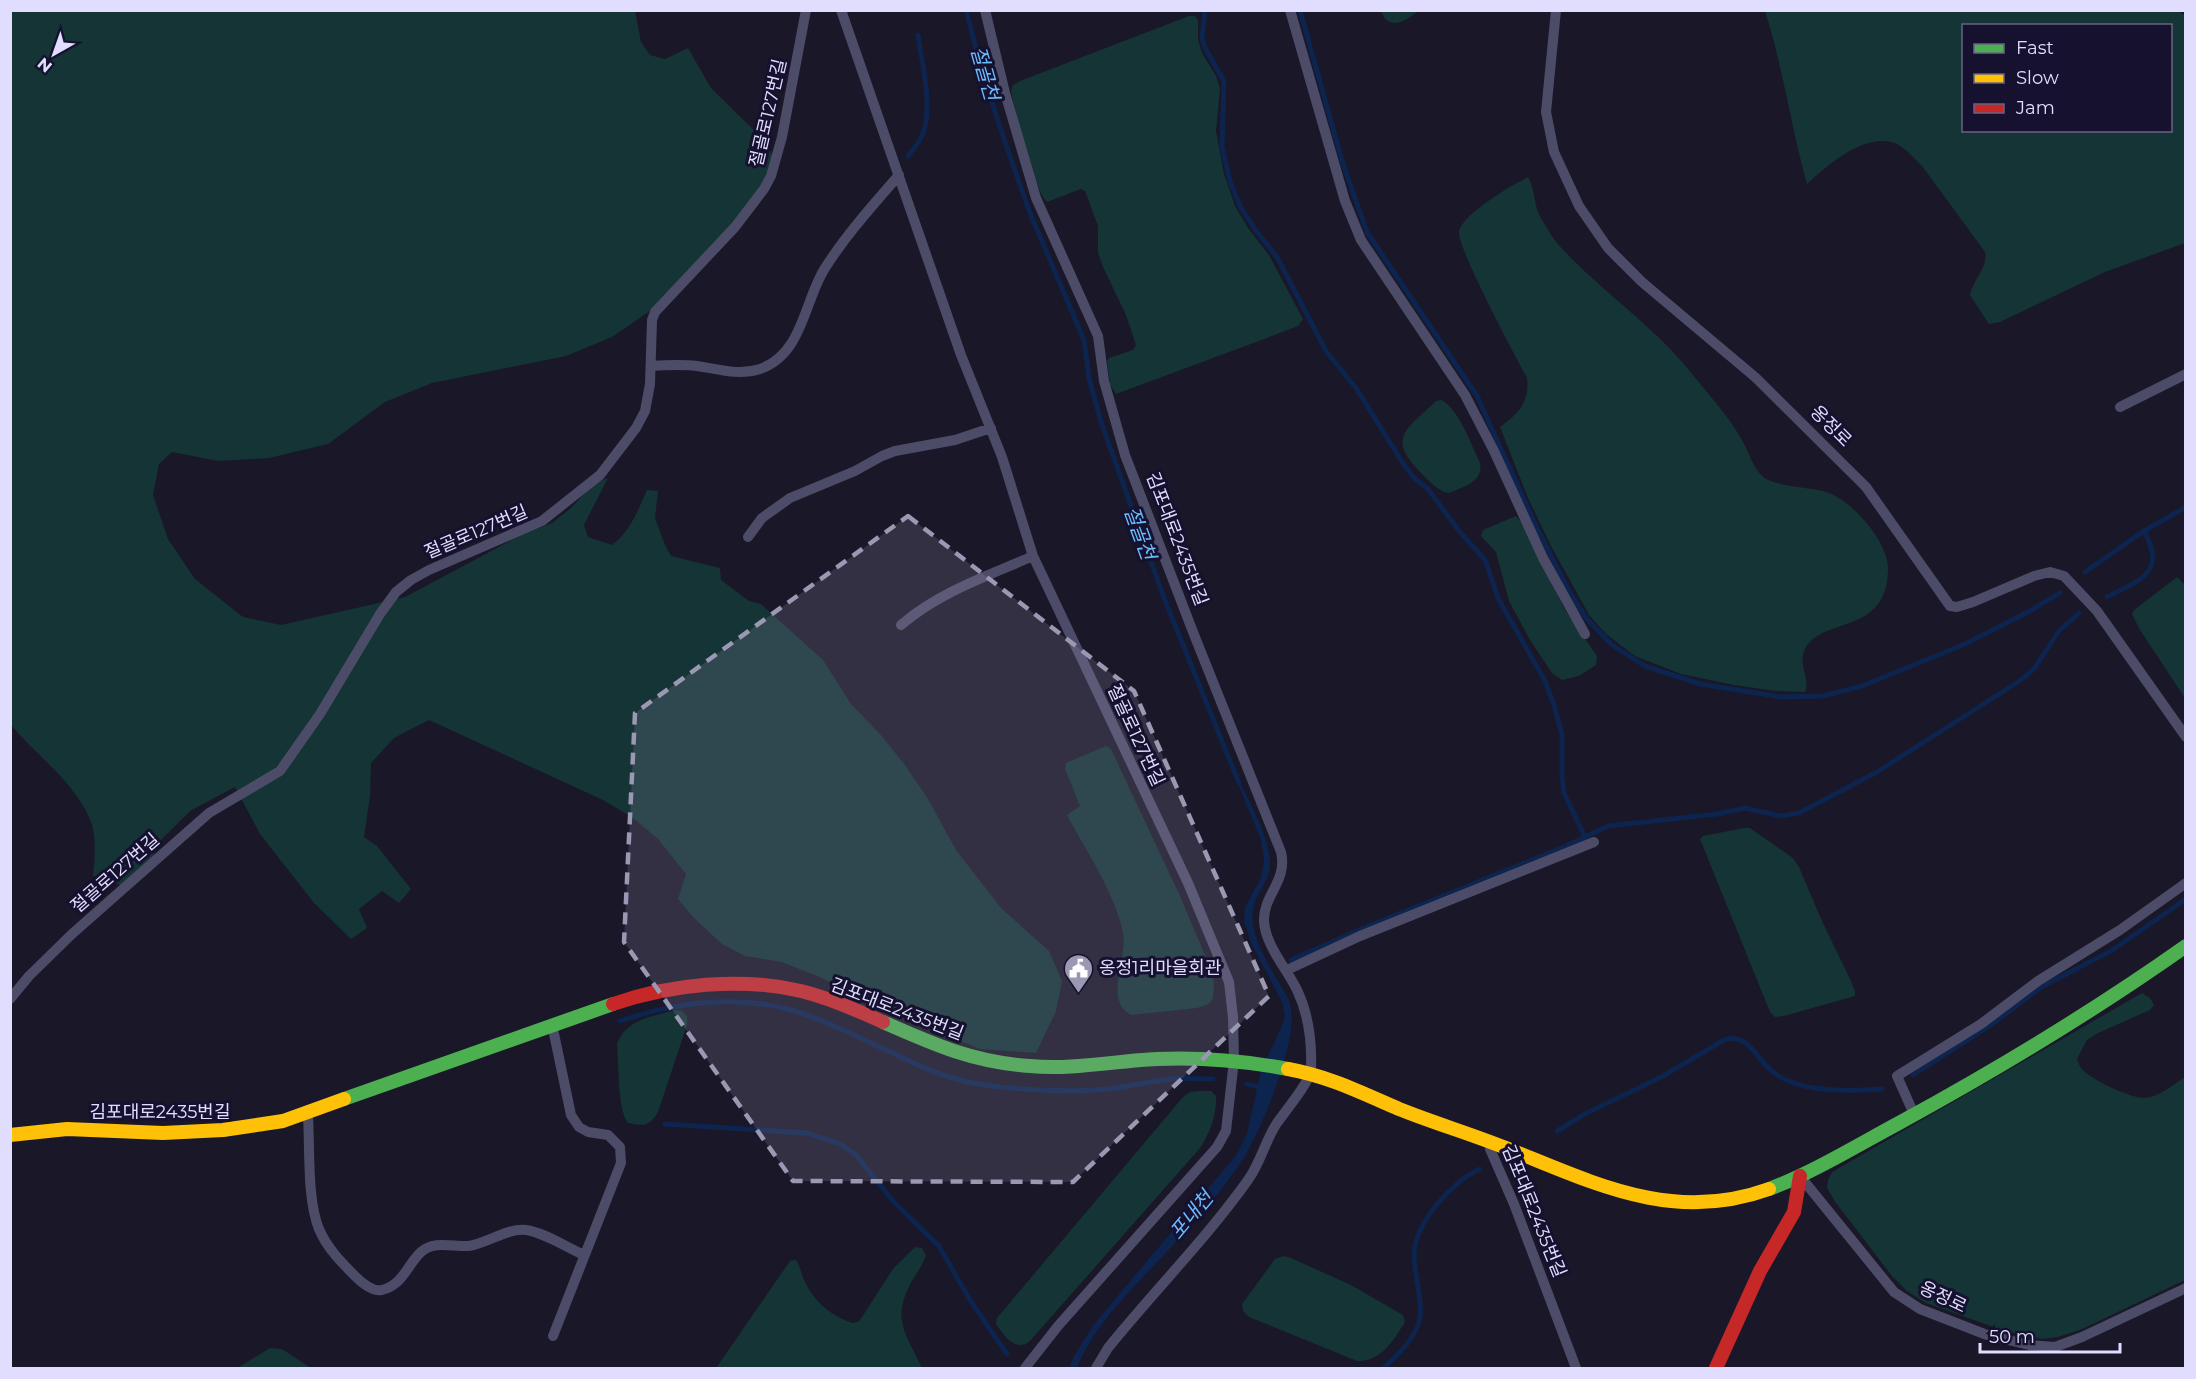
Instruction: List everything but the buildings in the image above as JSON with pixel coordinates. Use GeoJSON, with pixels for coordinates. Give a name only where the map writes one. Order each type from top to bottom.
{"type":"FeatureCollection","features":[{"type":"Feature","properties":{"kind":"street"},"geometry":{"type":"LineString","coordinates":[[1487,1140],[1580,1178],[1632,1196],[1665,1202],[1732,1200],[1771,1189],[1800,1176],[1914,1114],[2050,1036],[2186,946]]}},
{"type":"Feature","properties":{"kind":"street","name":"김포대로2435번길"},"geometry":{"type":"LineString","coordinates":[[10,1135],[34,1130],[93,1129],[166,1133],[236,1130],[283,1121],[633,997],[693,986],[746,983],[792,989],[863,1013],[926,1043],[972,1058],[1032,1068],[1086,1067],[1159,1059],[1234,1060],[1312,1074],[1487,1140]]}},
{"type":"Feature","properties":{"kind":"street"},"geometry":{"type":"LineString","coordinates":[[1716,1368],[1760,1271],[1794,1212],[1800,1176]]}},
{"type":"Feature","properties":{"kind":"lane","name":"절골로127번길"},"geometry":{"type":"LineString","coordinates":[[10,999],[29,976],[72,934],[209,813],[280,771],[320,714],[380,614],[396,592],[429,570],[542,521],[600,475],[636,428],[645,411],[651,366],[652,321],[655,312],[735,227],[771,176],[782,137],[806,10]]}},
{"type":"Feature","properties":{"kind":"lane","name":"절골로127번길"},"geometry":{"type":"LineString","coordinates":[[841,10],[961,355],[1002,457],[1033,556],[1188,883],[1229,982],[1234,1060]]}},
{"type":"Feature","properties":{"kind":"lane","name":"김포대로2435번길"},"geometry":{"type":"LineString","coordinates":[[985,10],[1005,93],[1036,198],[1098,336],[1104,381],[1125,455],[1281,852],[1284,862],[1282,872],[1266,907],[1264,920],[1270,943],[1299,993],[1308,1023],[1312,1074]]}},
{"type":"Feature","properties":{"kind":"lane"},"geometry":{"type":"LineString","coordinates":[[1290,10],[1345,201],[1361,240],[1465,395],[1494,451],[1547,566],[1585,634]]}},
{"type":"Feature","properties":{"kind":"lane","name":"옹정로"},"geometry":{"type":"LineString","coordinates":[[1556,10],[1546,112],[1554,152],[1579,206],[1608,248],[1642,282],[1755,377],[1866,487],[1950,606],[1957,607],[2042,574],[2050,572],[2064,576],[2097,611],[2186,737]]}},
{"type":"Feature","properties":{"kind":"lane"},"geometry":{"type":"LineString","coordinates":[[651,366],[696,366],[732,373],[760,369],[784,354],[800,329],[823,270],[854,227],[899,175]]}},
{"type":"Feature","properties":{"kind":"lane"},"geometry":{"type":"LineString","coordinates":[[2120,407],[2186,374]]}},
{"type":"Feature","properties":{"kind":"lane"},"geometry":{"type":"LineString","coordinates":[[748,537],[762,518],[790,498],[855,471],[882,456],[895,451],[955,440],[991,428]]}},
{"type":"Feature","properties":{"kind":"lane"},"geometry":{"type":"LineString","coordinates":[[902,626],[918,610],[943,596],[1033,556]]}},
{"type":"Feature","properties":{"kind":"lane"},"geometry":{"type":"LineString","coordinates":[[1287,970],[1360,936],[1594,842]]}},
{"type":"Feature","properties":{"kind":"lane"},"geometry":{"type":"LineString","coordinates":[[1914,1114],[1898,1076],[1981,1024],[2038,981],[2120,930],[2186,883]]}},
{"type":"Feature","properties":{"kind":"lane"},"geometry":{"type":"LineString","coordinates":[[552,1026],[571,1115],[579,1127],[588,1132],[608,1135],[620,1147],[621,1163],[553,1336]]}},
{"type":"Feature","properties":{"kind":"lane"},"geometry":{"type":"LineString","coordinates":[[1026,1368],[1058,1326],[1217,1147],[1226,1131],[1234,1060]]}},
{"type":"Feature","properties":{"kind":"lane"},"geometry":{"type":"LineString","coordinates":[[1096,1368],[1108,1348],[1249,1178],[1261,1159],[1276,1124],[1312,1074]]}},
{"type":"Feature","properties":{"kind":"lane"},"geometry":{"type":"LineString","coordinates":[[308,1113],[312,1194],[319,1229],[330,1249],[344,1265],[361,1282],[372,1289],[379,1290],[397,1283],[421,1252],[430,1246],[468,1246],[517,1230],[533,1231],[584,1256]]}},
{"type":"Feature","properties":{"kind":"lane","name":"김포대로2435번길"},"geometry":{"type":"LineString","coordinates":[[1487,1140],[1514,1204],[1576,1368]]}},
{"type":"Feature","properties":{"kind":"lane","name":"옹정로"},"geometry":{"type":"LineString","coordinates":[[1800,1176],[1894,1292],[1920,1309],[1987,1335],[2029,1345],[2055,1347],[2082,1337],[2186,1288]]}},
{"type":"Feature","properties":{"kind":"highlighted area"},"geometry":{"type":"Polygon","coordinates":[[[908,516],[1134,691],[1269,996],[1073,1182],[793,1181],[624,942],[635,713],[908,516]]]}},
{"type":"Feature","properties":{"kind":"green space"},"geometry":{"type":"Polygon","coordinates":[[[1381,10],[1418,11],[1403,21],[1393,23],[1384,17],[1381,10]]]}},
{"type":"Feature","properties":{"kind":"green space"},"geometry":{"type":"Polygon","coordinates":[[[10,11],[635,11],[641,42],[650,55],[665,59],[688,48],[711,88],[765,141],[773,157],[763,184],[734,224],[697,265],[650,311],[612,337],[566,356],[432,383],[385,402],[328,444],[269,458],[218,461],[172,452],[159,464],[153,495],[168,539],[195,579],[243,617],[281,625],[405,597],[523,534],[552,523],[571,508],[594,483],[608,478],[584,525],[588,537],[612,545],[629,527],[647,490],[658,491],[655,518],[671,556],[720,568],[721,580],[749,601],[761,604],[823,660],[851,704],[880,734],[905,765],[928,799],[956,850],[1001,908],[1049,951],[1062,981],[1056,1011],[1036,1053],[980,1049],[875,1006],[822,978],[782,962],[745,956],[722,944],[693,917],[678,899],[686,874],[658,839],[633,818],[603,800],[429,720],[394,738],[371,763],[370,796],[364,837],[377,846],[411,889],[399,903],[382,891],[359,909],[367,928],[351,939],[314,903],[260,834],[235,787],[190,811],[155,846],[153,867],[124,886],[93,876],[95,854],[92,824],[82,804],[73,791],[11,725],[10,11]]]}},
{"type":"Feature","properties":{"kind":"green space"},"geometry":{"type":"Polygon","coordinates":[[[1765,11],[2178,11],[2186,16],[2185,243],[2105,272],[2000,322],[1989,324],[1970,295],[1984,264],[1985,252],[1922,166],[1904,148],[1885,141],[1860,146],[1848,152],[1807,184],[1765,11]]]}},
{"type":"Feature","properties":{"kind":"green space"},"geometry":{"type":"Polygon","coordinates":[[[1189,16],[1195,16],[1198,20],[1198,40],[1202,53],[1216,76],[1220,89],[1216,131],[1224,174],[1235,206],[1248,228],[1269,255],[1303,319],[1298,326],[1116,394],[1110,384],[1107,361],[1109,358],[1133,350],[1136,345],[1126,315],[1098,253],[1098,226],[1085,191],[1081,189],[1047,202],[1042,195],[1026,150],[1011,91],[1013,85],[1020,81],[1189,16]]]}},
{"type":"Feature","properties":{"kind":"green space"},"geometry":{"type":"Polygon","coordinates":[[[1528,177],[1538,212],[1554,239],[1577,264],[1650,329],[1683,363],[1731,423],[1762,476],[1774,482],[1834,495],[1845,502],[1866,523],[1882,548],[1887,560],[1888,571],[1885,592],[1877,606],[1865,616],[1825,632],[1813,639],[1805,649],[1802,660],[1806,681],[1805,692],[1776,691],[1734,685],[1681,674],[1635,656],[1606,634],[1589,615],[1551,546],[1528,498],[1500,427],[1517,412],[1525,401],[1527,378],[1476,279],[1459,231],[1462,224],[1478,209],[1528,177]]]}},
{"type":"Feature","properties":{"kind":"green space"},"geometry":{"type":"Polygon","coordinates":[[[1441,400],[1453,410],[1459,419],[1480,463],[1479,475],[1476,479],[1449,493],[1438,489],[1411,462],[1403,443],[1404,435],[1409,427],[1436,401],[1441,400]]]}},
{"type":"Feature","properties":{"kind":"green space"},"geometry":{"type":"Polygon","coordinates":[[[1516,516],[1522,523],[1565,610],[1597,656],[1596,665],[1579,676],[1562,680],[1552,673],[1530,640],[1509,601],[1496,552],[1481,536],[1483,530],[1516,516]]]}},
{"type":"Feature","properties":{"kind":"green space"},"geometry":{"type":"Polygon","coordinates":[[[2177,577],[2185,585],[2185,698],[2132,614],[2134,610],[2177,577]]]}},
{"type":"Feature","properties":{"kind":"green space"},"geometry":{"type":"Polygon","coordinates":[[[1106,746],[1111,749],[1180,896],[1207,960],[1214,983],[1213,998],[1209,1004],[1197,1008],[1131,1015],[1123,1008],[1119,999],[1117,989],[1124,943],[1119,918],[1107,888],[1067,815],[1080,806],[1065,769],[1066,763],[1106,746]]]}},
{"type":"Feature","properties":{"kind":"green space"},"geometry":{"type":"Polygon","coordinates":[[[1750,828],[1793,858],[1799,867],[1850,979],[1855,996],[1784,1016],[1775,1017],[1770,1012],[1700,839],[1703,836],[1750,828]]]}},
{"type":"Feature","properties":{"kind":"green space"},"geometry":{"type":"Polygon","coordinates":[[[2142,993],[2150,998],[2154,1005],[2150,1010],[2087,1040],[2077,1059],[2083,1070],[2095,1079],[2121,1092],[2144,1098],[2166,1090],[2185,1077],[2185,1280],[2080,1330],[2042,1339],[2002,1330],[1926,1303],[1907,1291],[1892,1276],[1836,1203],[1827,1188],[1832,1172],[2142,993]]]}},
{"type":"Feature","properties":{"kind":"green space"},"geometry":{"type":"Polygon","coordinates":[[[676,1010],[682,1011],[687,1016],[687,1025],[658,1112],[649,1123],[638,1125],[628,1123],[620,1097],[617,1044],[621,1036],[634,1024],[676,1010]]]}},
{"type":"Feature","properties":{"kind":"green space"},"geometry":{"type":"Polygon","coordinates":[[[1211,1091],[1216,1096],[1212,1123],[1201,1147],[1030,1341],[1020,1345],[1011,1342],[996,1324],[997,1318],[1183,1097],[1190,1092],[1211,1091]]]}},
{"type":"Feature","properties":{"kind":"green space"},"geometry":{"type":"Polygon","coordinates":[[[915,1247],[922,1248],[926,1255],[903,1301],[902,1321],[922,1368],[716,1368],[790,1261],[796,1260],[809,1289],[819,1302],[837,1316],[852,1323],[858,1322],[893,1269],[915,1247]]]}},
{"type":"Feature","properties":{"kind":"green space"},"geometry":{"type":"Polygon","coordinates":[[[1283,1256],[1351,1285],[1403,1315],[1405,1322],[1386,1349],[1373,1358],[1357,1361],[1249,1317],[1243,1311],[1242,1304],[1275,1259],[1283,1256]]]}},
{"type":"Feature","properties":{"kind":"green space"},"geometry":{"type":"Polygon","coordinates":[[[270,1348],[282,1349],[311,1368],[237,1368],[270,1348]]]}},
{"type":"Feature","properties":{"kind":"water","name":"포내천"},"geometry":{"type":"Polygon","coordinates":[[[1238,777],[1261,828],[1270,859],[1266,881],[1255,902],[1252,914],[1253,926],[1262,952],[1289,1000],[1291,1009],[1290,1036],[1278,1081],[1265,1116],[1236,1170],[1202,1213],[1107,1318],[1085,1350],[1077,1368],[1069,1368],[1095,1323],[1237,1154],[1247,1133],[1261,1071],[1284,1021],[1282,1002],[1252,945],[1244,921],[1245,907],[1261,878],[1264,860],[1261,840],[1236,779],[1238,777]]]}},
{"type":"Feature","properties":{"kind":"waterway","name":"절골천"},"geometry":{"type":"LineString","coordinates":[[966,10],[983,75],[1030,213],[1084,340],[1089,378],[1101,422],[1164,598],[1239,783]]}},
{"type":"Feature","properties":{"kind":"waterway"},"geometry":{"type":"LineString","coordinates":[[1205,10],[1202,38],[1204,46],[1224,81],[1222,147],[1230,181],[1240,206],[1277,257],[1326,351],[1356,388],[1402,462],[1414,478],[1428,489],[1459,531],[1485,560],[1499,600],[1545,681],[1554,705],[1562,735],[1564,793],[1585,837]]}},
{"type":"Feature","properties":{"kind":"waterway"},"geometry":{"type":"LineString","coordinates":[[1300,10],[1342,161],[1367,232],[1477,396],[1535,524],[1571,595],[1587,619],[1612,645],[1645,666],[1700,684],[1781,697],[1823,696],[1862,686],[1965,644],[2060,593]]}},
{"type":"Feature","properties":{"kind":"waterway"},"geometry":{"type":"LineString","coordinates":[[908,156],[922,136],[927,111],[926,85],[918,35]]}},
{"type":"Feature","properties":{"kind":"waterway"},"geometry":{"type":"LineString","coordinates":[[2085,572],[2144,531],[2186,507]]}},
{"type":"Feature","properties":{"kind":"waterway"},"geometry":{"type":"LineString","coordinates":[[2107,597],[2147,573],[2153,556],[2144,531]]}},
{"type":"Feature","properties":{"kind":"waterway"},"geometry":{"type":"LineString","coordinates":[[1291,960],[1366,927],[1564,847],[1608,826],[1717,814],[1745,808],[1781,816],[1799,813],[1877,772],[2021,680],[2034,669],[2059,631],[2079,613]]}},
{"type":"Feature","properties":{"kind":"waterway"},"geometry":{"type":"LineString","coordinates":[[1913,1075],[1991,1025],[2041,987],[2111,951],[2186,899]]}},
{"type":"Feature","properties":{"kind":"waterway"},"geometry":{"type":"LineString","coordinates":[[620,1021],[685,1005],[707,1002],[751,1003],[805,1014],[931,1070],[955,1079],[984,1085],[1075,1091],[1109,1089],[1172,1079],[1213,1079]]}},
{"type":"Feature","properties":{"kind":"waterway"},"geometry":{"type":"LineString","coordinates":[[1557,1131],[1585,1114],[1663,1076],[1724,1040],[1733,1038],[1747,1044],[1770,1070],[1788,1081],[1828,1090],[1882,1089]]}},
{"type":"Feature","properties":{"kind":"waterway"},"geometry":{"type":"LineString","coordinates":[[1247,1084],[1263,1088]]}},
{"type":"Feature","properties":{"kind":"waterway"},"geometry":{"type":"LineString","coordinates":[[665,1124],[807,1133],[840,1144],[856,1155],[893,1201],[939,1246],[970,1300],[1007,1354]]}},
{"type":"Feature","properties":{"kind":"waterway"},"geometry":{"type":"LineString","coordinates":[[1384,1368],[1406,1345],[1418,1325],[1420,1302],[1414,1257],[1420,1231],[1427,1218],[1447,1194],[1458,1183],[1480,1169]]}},
{"type":"Feature","properties":{"kind":"traffic: fast"},"geometry":{"type":"LineString","coordinates":[[1769,1189],[1835,1158],[1973,1082],[2045,1039],[2186,946]]}},
{"type":"Feature","properties":{"kind":"traffic: fast"},"geometry":{"type":"LineString","coordinates":[[344,1099],[613,1004]]}},
{"type":"Feature","properties":{"kind":"traffic: fast"},"geometry":{"type":"LineString","coordinates":[[883,1022],[955,1051],[1009,1064],[1062,1067],[1157,1059],[1206,1059],[1288,1069]]}},
{"type":"Feature","properties":{"kind":"traffic: slow"},"geometry":{"type":"LineString","coordinates":[[1288,1069],[1331,1081],[1571,1174],[1634,1195],[1667,1201],[1700,1202],[1734,1199],[1769,1189]]}},
{"type":"Feature","properties":{"kind":"traffic: slow"},"geometry":{"type":"LineString","coordinates":[[10,1135],[67,1129],[163,1133],[223,1130],[283,1121],[344,1099]]}},
{"type":"Feature","properties":{"kind":"traffic: jam"},"geometry":{"type":"LineString","coordinates":[[613,1004],[682,987],[754,984],[801,991],[883,1022]]}},
{"type":"Feature","properties":{"kind":"traffic: jam"},"geometry":{"type":"LineString","coordinates":[[1716,1368],[1760,1271],[1794,1212],[1800,1176]]}},
{"type":"Feature","properties":{"kind":"place","name":"옹정1리마을회관"},"geometry":{"type":"Point","coordinates":[1078,994]}}]}
